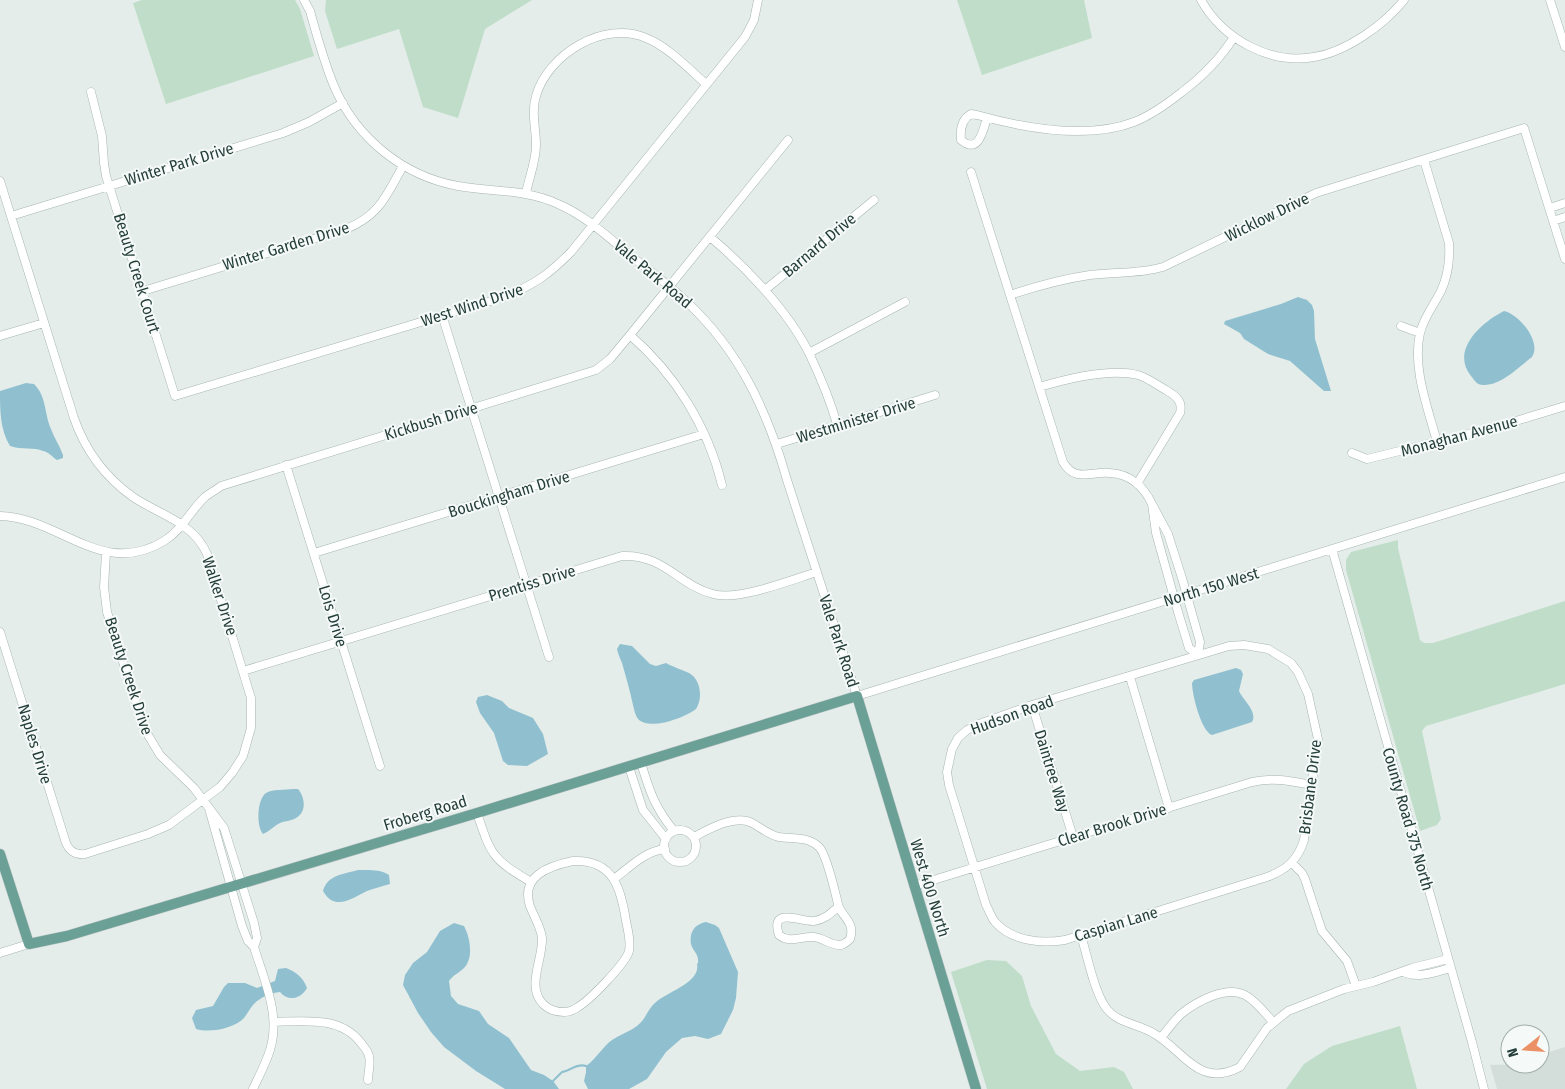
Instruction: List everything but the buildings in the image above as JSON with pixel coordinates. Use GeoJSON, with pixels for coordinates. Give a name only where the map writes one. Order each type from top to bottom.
{"type":"FeatureCollection","features":[{"type":"Feature","properties":{"kind":"main road","name":"Froberg Road"},"geometry":{"type":"LineString","coordinates":[[29,944],[67,936],[629,767],[857,696]]}},
{"type":"Feature","properties":{"kind":"main road","name":"West 400 North"},"geometry":{"type":"LineString","coordinates":[[857,696],[976,1089]]}},
{"type":"Feature","properties":{"kind":"main road"},"geometry":{"type":"LineString","coordinates":[[0,854],[29,944]]}},
{"type":"Feature","properties":{"kind":"street","name":"Vale Park Road"},"geometry":{"type":"LineString","coordinates":[[304,0],[310,11],[332,80],[342,103],[370,141],[403,166],[427,177],[457,186],[526,193],[558,204],[593,224],[669,287],[707,322],[735,358],[758,398],[777,444],[857,696]]}},
{"type":"Feature","properties":{"kind":"street","name":"West Wind Drive"},"geometry":{"type":"LineString","coordinates":[[175,396],[504,297],[530,286],[552,271],[571,252],[749,31],[756,14],[758,0]]}},
{"type":"Feature","properties":{"kind":"street"},"geometry":{"type":"LineString","coordinates":[[1201,0],[1214,18],[1234,37],[1262,52],[1280,57],[1296,58],[1315,57],[1346,46],[1386,19],[1404,0]]}},
{"type":"Feature","properties":{"kind":"street"},"geometry":{"type":"LineString","coordinates":[[1550,0],[1565,47]]}},
{"type":"Feature","properties":{"kind":"street"},"geometry":{"type":"LineString","coordinates":[[526,193],[536,148],[533,111],[536,94],[543,78],[550,69],[572,49],[607,35],[618,33],[638,35],[656,44],[706,84]]}},
{"type":"Feature","properties":{"kind":"street"},"geometry":{"type":"LineString","coordinates":[[987,118],[1022,126],[1058,130],[1105,129],[1132,123],[1155,112],[1197,81],[1215,62],[1234,37]]}},
{"type":"Feature","properties":{"kind":"street","name":"Beauty Creek Court"},"geometry":{"type":"LineString","coordinates":[[91,92],[100,122],[104,164],[109,185],[175,396]]}},
{"type":"Feature","properties":{"kind":"street","name":"Winter Park Drive"},"geometry":{"type":"LineString","coordinates":[[11,216],[283,133],[308,122],[342,103]]}},
{"type":"Feature","properties":{"kind":"street","name":"Wicklow Drive"},"geometry":{"type":"LineString","coordinates":[[1010,295],[1051,282],[1090,275],[1148,271],[1163,267],[1316,193],[1524,128],[1550,208]]}},
{"type":"Feature","properties":{"kind":"street","name":"Kickbush Drive"},"geometry":{"type":"LineString","coordinates":[[0,516],[20,519],[34,524],[92,549],[125,554],[145,550],[166,540],[183,525],[205,497],[221,486],[596,370],[610,358],[630,335],[788,140]]}},
{"type":"Feature","properties":{"kind":"street"},"geometry":{"type":"LineString","coordinates":[[1424,160],[1446,228],[1450,256],[1440,293],[1428,312],[1420,333],[1421,376],[1437,442]]}},
{"type":"Feature","properties":{"kind":"street","name":"Winter Garden Drive"},"geometry":{"type":"LineString","coordinates":[[143,291],[359,223],[377,209],[403,166]]}},
{"type":"Feature","properties":{"kind":"street"},"geometry":{"type":"LineString","coordinates":[[972,172],[1061,457],[1073,473],[1083,476],[1115,473],[1126,477],[1145,492],[1152,504],[1168,534],[1200,642],[1198,655],[1189,648],[1156,533],[1152,504]]}},
{"type":"Feature","properties":{"kind":"street","name":"Walker Drive"},"geometry":{"type":"LineString","coordinates":[[0,181],[78,428],[95,460],[124,490],[183,525],[198,538],[207,554],[243,671],[252,708],[251,728],[246,746],[232,773],[220,787],[169,825],[154,832],[85,854],[74,853]]}},
{"type":"Feature","properties":{"kind":"street","name":"Barnard Drive"},"geometry":{"type":"LineString","coordinates":[[765,290],[874,200]]}},
{"type":"Feature","properties":{"kind":"street"},"geometry":{"type":"LineString","coordinates":[[1565,203],[1550,208],[1565,259]]}},
{"type":"Feature","properties":{"kind":"street"},"geometry":{"type":"LineString","coordinates":[[1553,221],[1565,217]]}},
{"type":"Feature","properties":{"kind":"street"},"geometry":{"type":"LineString","coordinates":[[710,237],[733,256],[765,290],[793,327],[809,353],[830,400],[837,424]]}},
{"type":"Feature","properties":{"kind":"street"},"geometry":{"type":"LineString","coordinates":[[809,353],[906,302]]}},
{"type":"Feature","properties":{"kind":"street"},"geometry":{"type":"LineString","coordinates":[[442,315],[549,657]]}},
{"type":"Feature","properties":{"kind":"street"},"geometry":{"type":"LineString","coordinates":[[0,336],[44,323]]}},
{"type":"Feature","properties":{"kind":"street"},"geometry":{"type":"LineString","coordinates":[[1401,326],[1420,333]]}},
{"type":"Feature","properties":{"kind":"street"},"geometry":{"type":"LineString","coordinates":[[630,335],[645,348],[676,385],[692,409],[704,434],[722,485]]}},
{"type":"Feature","properties":{"kind":"street"},"geometry":{"type":"LineString","coordinates":[[1039,387],[1079,377],[1127,374],[1147,379],[1175,395],[1180,402],[1180,413],[1137,484]]}},
{"type":"Feature","properties":{"kind":"street","name":"Westminister Drive"},"geometry":{"type":"LineString","coordinates":[[777,444],[935,395]]}},
{"type":"Feature","properties":{"kind":"street","name":"Monaghan Avenue"},"geometry":{"type":"LineString","coordinates":[[1352,453],[1367,459],[1493,428],[1565,406]]}},
{"type":"Feature","properties":{"kind":"street","name":"Bouckingham Drive"},"geometry":{"type":"LineString","coordinates":[[314,553],[704,434]]}},
{"type":"Feature","properties":{"kind":"street","name":"Lois Drive"},"geometry":{"type":"LineString","coordinates":[[286,465],[380,766]]}},
{"type":"Feature","properties":{"kind":"street","name":"North 150 West"},"geometry":{"type":"LineString","coordinates":[[857,696],[1565,476]]}},
{"type":"Feature","properties":{"kind":"street","name":"County Road 375 North"},"geometry":{"type":"LineString","coordinates":[[1332,549],[1484,1089]]}},
{"type":"Feature","properties":{"kind":"street","name":"Beauty Creek Drive"},"geometry":{"type":"LineString","coordinates":[[106,552],[104,587],[107,612],[141,721],[148,738],[160,755],[191,785],[209,807],[224,828],[254,923],[257,938],[254,947],[248,941],[242,926],[209,807]]}},
{"type":"Feature","properties":{"kind":"street","name":"Prentiss Drive"},"geometry":{"type":"LineString","coordinates":[[243,671],[618,557],[627,556],[654,561],[698,589],[719,596],[742,594],[817,572]]}},
{"type":"Feature","properties":{"kind":"street","name":"Naples Drive"},"geometry":{"type":"LineString","coordinates":[[0,632],[66,843],[74,853]]}},
{"type":"Feature","properties":{"kind":"street","name":"Brisbane Drive"},"geometry":{"type":"LineString","coordinates":[[1198,655],[1229,646],[1256,646],[1268,649],[1291,663],[1304,683],[1317,727],[1318,749],[1304,840],[1292,863]]}},
{"type":"Feature","properties":{"kind":"street","name":"Hudson Road"},"geometry":{"type":"LineString","coordinates":[[974,867],[949,785],[947,772],[952,749],[958,738],[967,730],[979,724],[1032,705],[1198,655]]}},
{"type":"Feature","properties":{"kind":"street"},"geometry":{"type":"LineString","coordinates":[[1130,677],[1169,808]]}},
{"type":"Feature","properties":{"kind":"street","name":"Daintree Way"},"geometry":{"type":"LineString","coordinates":[[1032,705],[1073,837]]}},
{"type":"Feature","properties":{"kind":"street"},"geometry":{"type":"LineString","coordinates":[[641,763],[658,810],[674,831]]}},
{"type":"Feature","properties":{"kind":"street"},"geometry":{"type":"LineString","coordinates":[[629,767],[643,810],[666,839]]}},
{"type":"Feature","properties":{"kind":"street","name":"Clear Brook Drive"},"geometry":{"type":"LineString","coordinates":[[914,886],[1263,780],[1283,779],[1312,785]]}},
{"type":"Feature","properties":{"kind":"street"},"geometry":{"type":"LineString","coordinates":[[477,813],[488,845],[495,856],[507,867],[532,882]]}},
{"type":"Feature","properties":{"kind":"street"},"geometry":{"type":"LineString","coordinates":[[694,837],[728,823],[744,820],[772,835],[812,842],[818,846],[825,857],[838,907],[846,916],[851,930],[850,938],[843,945],[838,946],[819,938],[784,939],[779,935],[778,925],[780,920],[785,917],[789,916],[811,922],[824,918],[838,907]]}},
{"type":"Feature","properties":{"kind":"street"},"geometry":{"type":"LineString","coordinates":[[683,830],[694,837],[696,850],[693,856],[687,860],[681,862],[667,855],[665,848],[666,839],[669,834],[674,831],[683,830]]}},
{"type":"Feature","properties":{"kind":"street"},"geometry":{"type":"LineString","coordinates":[[614,879],[644,856],[665,848]]}},
{"type":"Feature","properties":{"kind":"street"},"geometry":{"type":"LineString","coordinates":[[580,861],[599,866],[614,879],[620,892],[629,938],[627,956],[622,965],[583,1003],[572,1011],[564,1012],[548,1008],[542,1003],[535,987],[542,936],[528,899],[529,888],[532,882],[538,874],[558,864],[580,861]]}},
{"type":"Feature","properties":{"kind":"street"},"geometry":{"type":"LineString","coordinates":[[1292,863],[1305,879],[1322,931],[1347,961],[1356,986]]}},
{"type":"Feature","properties":{"kind":"street","name":"Caspian Lane"},"geometry":{"type":"LineString","coordinates":[[974,867],[986,905],[994,920],[1002,929],[1014,935],[1038,942],[1051,942],[1081,935],[1267,877],[1281,871],[1292,863]]}},
{"type":"Feature","properties":{"kind":"street"},"geometry":{"type":"LineString","coordinates":[[1081,935],[1099,993],[1109,1011],[1117,1018],[1145,1029],[1161,1038],[1195,1074],[1210,1080],[1227,1077],[1240,1067],[1273,1022],[1297,1007],[1333,992],[1448,959]]}},
{"type":"Feature","properties":{"kind":"street","name":"Froberg Road"},"geometry":{"type":"LineString","coordinates":[[0,952],[29,944]]}},
{"type":"Feature","properties":{"kind":"street"},"geometry":{"type":"LineString","coordinates":[[253,1089],[270,1051],[274,1022],[270,997],[254,947]]}},
{"type":"Feature","properties":{"kind":"street"},"geometry":{"type":"LineString","coordinates":[[1403,972],[1413,976],[1420,976],[1451,968]]}},
{"type":"Feature","properties":{"kind":"street"},"geometry":{"type":"LineString","coordinates":[[1161,1038],[1187,1010],[1224,991],[1246,995],[1273,1022]]}},
{"type":"Feature","properties":{"kind":"street"},"geometry":{"type":"LineString","coordinates":[[274,1022],[313,1020],[329,1022],[344,1029],[358,1038],[367,1051],[369,1058],[368,1080]]}},
{"type":"Feature","properties":{"kind":"shaded area"},"geometry":{"type":"Polygon","coordinates":[[[1565,1047],[1565,1089],[1497,1089],[1490,1065],[1500,1065],[1500,1074],[1550,1074],[1550,1052],[1565,1047]]]}},
{"type":"Feature","properties":{"kind":"green space"},"geometry":{"type":"Polygon","coordinates":[[[142,0],[295,0],[300,9],[314,56],[166,104],[133,3],[142,0]]]}},
{"type":"Feature","properties":{"kind":"green space"},"geometry":{"type":"Polygon","coordinates":[[[326,0],[532,0],[485,29],[458,118],[423,107],[399,29],[337,49],[325,11],[326,0]]]}},
{"type":"Feature","properties":{"kind":"green space"},"geometry":{"type":"Polygon","coordinates":[[[957,0],[1084,0],[1092,38],[982,75],[957,0]]]}},
{"type":"Feature","properties":{"kind":"green space"},"geometry":{"type":"Polygon","coordinates":[[[1398,540],[1398,548],[1420,640],[1424,643],[1433,643],[1565,601],[1565,684],[1426,726],[1422,731],[1441,819],[1437,825],[1420,831],[1346,570],[1346,560],[1351,552],[1398,540]]]}},
{"type":"Feature","properties":{"kind":"green space"},"geometry":{"type":"Polygon","coordinates":[[[987,960],[1006,961],[1022,976],[1031,1006],[1056,1054],[1080,1071],[1114,1067],[1124,1072],[1133,1089],[987,1089],[951,972],[987,960]]]}},
{"type":"Feature","properties":{"kind":"green space"},"geometry":{"type":"Polygon","coordinates":[[[1400,1026],[1417,1089],[1286,1089],[1304,1064],[1332,1046],[1400,1026]]]}},
{"type":"Feature","properties":{"kind":"water"},"geometry":{"type":"Polygon","coordinates":[[[1298,297],[1307,300],[1312,305],[1315,339],[1331,391],[1324,391],[1290,361],[1268,354],[1244,339],[1240,333],[1224,324],[1225,321],[1298,297]]]}},
{"type":"Feature","properties":{"kind":"water"},"geometry":{"type":"Polygon","coordinates":[[[1504,311],[1516,317],[1527,329],[1534,344],[1532,357],[1503,379],[1490,384],[1479,384],[1465,366],[1464,356],[1466,347],[1478,330],[1504,311]]]}},
{"type":"Feature","properties":{"kind":"water"},"geometry":{"type":"Polygon","coordinates":[[[26,383],[34,384],[41,394],[49,423],[63,458],[57,460],[47,452],[10,446],[7,440],[1,420],[0,391],[26,383]]]}},
{"type":"Feature","properties":{"kind":"water"},"geometry":{"type":"Polygon","coordinates":[[[620,644],[632,646],[650,664],[656,666],[666,663],[693,676],[700,690],[700,700],[696,709],[667,722],[650,724],[638,719],[617,651],[620,644]]]}},
{"type":"Feature","properties":{"kind":"water"},"geometry":{"type":"Polygon","coordinates":[[[1236,668],[1241,670],[1243,674],[1239,691],[1252,710],[1252,722],[1212,735],[1204,727],[1201,720],[1195,703],[1192,683],[1194,680],[1236,668]]]}},
{"type":"Feature","properties":{"kind":"water"},"geometry":{"type":"Polygon","coordinates":[[[487,695],[502,701],[509,708],[533,718],[543,734],[548,754],[527,766],[508,765],[503,761],[494,733],[480,713],[476,702],[478,697],[487,695]]]}},
{"type":"Feature","properties":{"kind":"water"},"geometry":{"type":"Polygon","coordinates":[[[298,789],[304,804],[300,815],[292,820],[280,823],[263,834],[259,825],[258,813],[263,796],[272,791],[298,789]]]}},
{"type":"Feature","properties":{"kind":"water"},"geometry":{"type":"Polygon","coordinates":[[[358,870],[374,870],[386,873],[389,875],[390,884],[367,891],[344,902],[333,901],[323,891],[332,878],[358,870]]]}},
{"type":"Feature","properties":{"kind":"water"},"geometry":{"type":"Polygon","coordinates":[[[706,922],[719,928],[738,972],[733,1010],[721,1034],[708,1039],[695,1036],[682,1038],[666,1052],[647,1079],[629,1089],[588,1089],[584,1081],[586,1066],[612,1040],[637,1026],[656,1002],[694,976],[698,960],[691,944],[691,936],[696,927],[706,922]]]}},
{"type":"Feature","properties":{"kind":"water"},"geometry":{"type":"Polygon","coordinates":[[[454,923],[464,926],[468,936],[470,953],[464,968],[449,981],[451,996],[458,1004],[479,1011],[488,1024],[509,1038],[531,1070],[553,1081],[559,1089],[505,1089],[476,1071],[444,1047],[418,1013],[403,985],[405,975],[413,963],[427,952],[440,931],[454,923]]]}},
{"type":"Feature","properties":{"kind":"water"},"geometry":{"type":"Polygon","coordinates":[[[286,968],[296,973],[307,988],[301,995],[290,998],[280,992],[272,993],[255,1002],[244,1018],[234,1025],[214,1030],[196,1029],[192,1018],[196,1010],[213,1006],[228,983],[245,983],[257,988],[275,981],[278,969],[286,968]]]}},
{"type":"Feature","properties":{"kind":"waterway"},"geometry":{"type":"LineString","coordinates":[[553,1081],[562,1072],[577,1066],[586,1066]]}}]}
